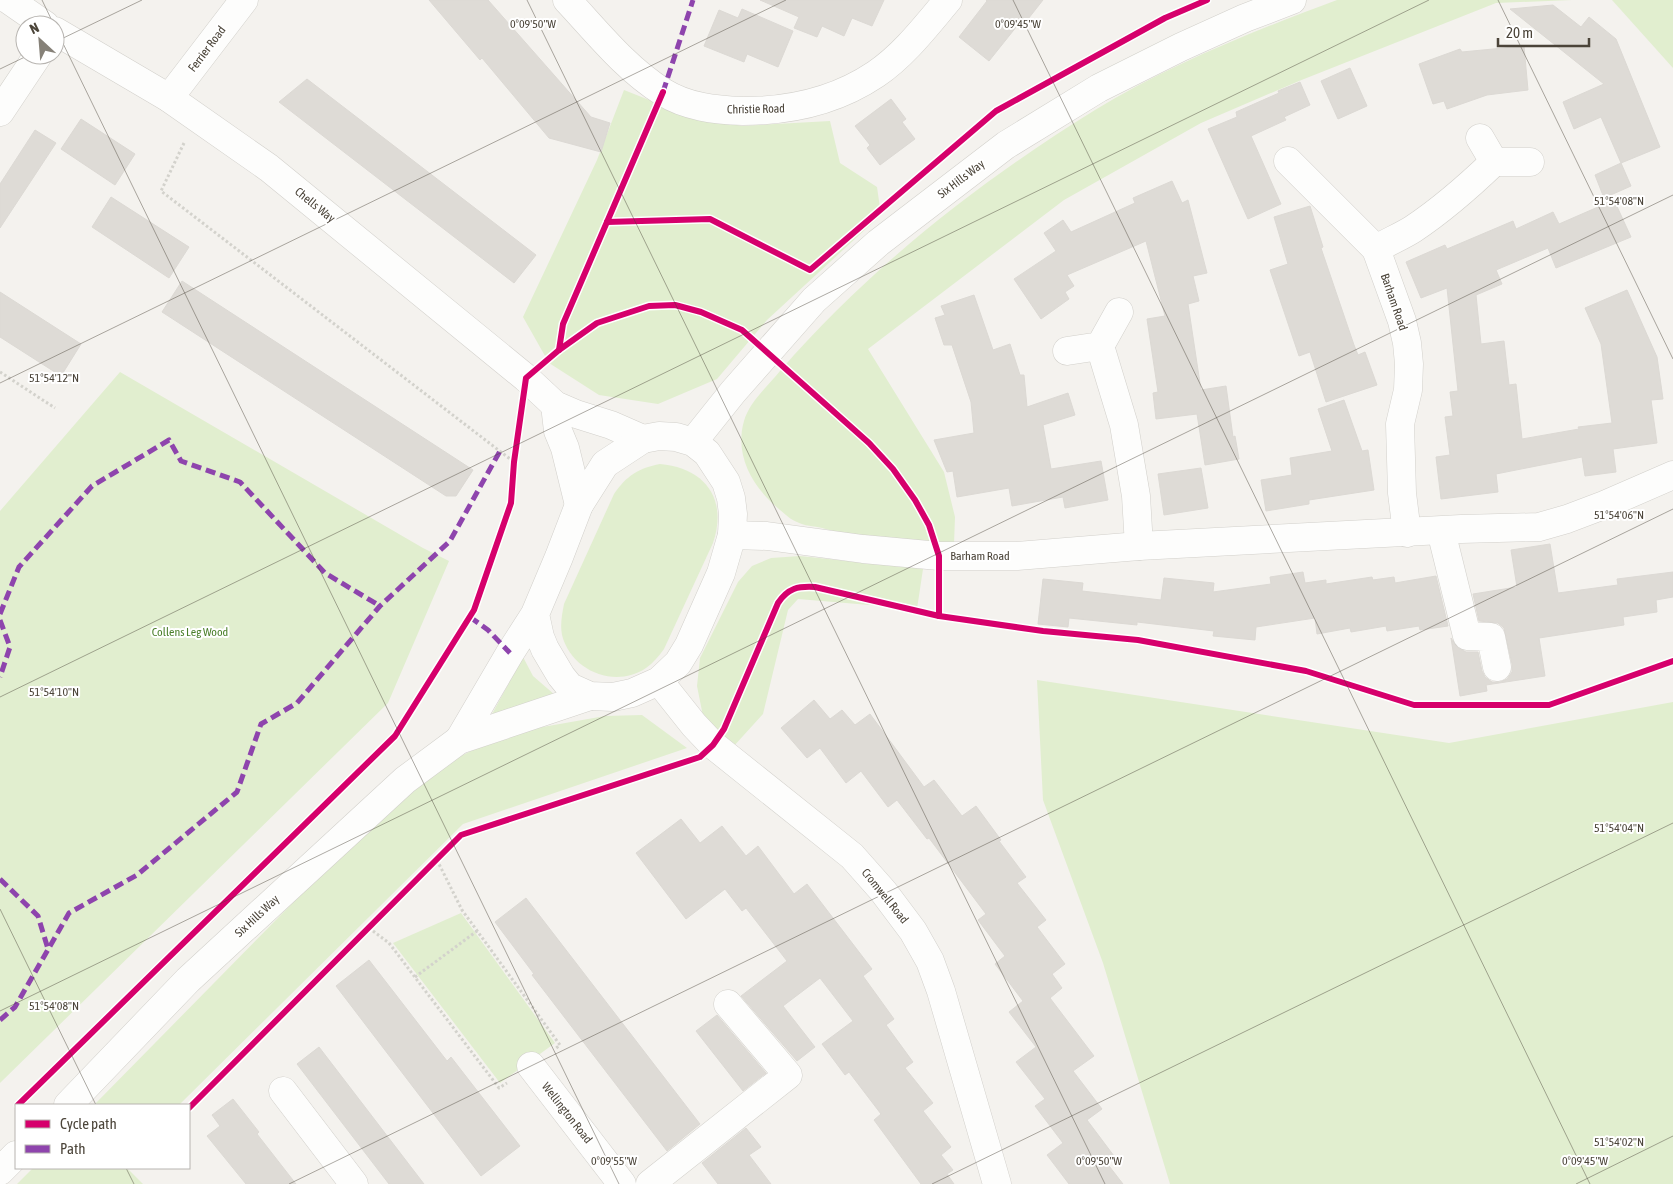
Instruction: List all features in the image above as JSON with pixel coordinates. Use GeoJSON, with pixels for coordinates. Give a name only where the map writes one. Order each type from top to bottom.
{"type":"FeatureCollection","features":[{"type":"Feature","properties":{"kind":"street"},"geometry":{"type":"LineString","coordinates":[[9,0],[31,15]]}},
{"type":"Feature","properties":{"kind":"street","name":"Ferrier Road"},"geometry":{"type":"LineString","coordinates":[[169,98],[244,0]]}},
{"type":"Feature","properties":{"kind":"street","name":"Christie Road"},"geometry":{"type":"LineString","coordinates":[[567,0],[617,55],[663,92],[691,105],[721,110],[757,111],[792,108],[822,100],[851,89],[877,73],[899,54],[948,0]]}},
{"type":"Feature","properties":{"kind":"street","name":"Six Hills Way"},"geometry":{"type":"LineString","coordinates":[[693,442],[733,392],[814,300],[878,242],[1006,145],[1107,84],[1181,47],[1245,18],[1292,0]]}},
{"type":"Feature","properties":{"kind":"street","name":"Chells Way"},"geometry":{"type":"LineString","coordinates":[[65,37],[169,98],[270,168],[526,378],[555,405],[611,425],[643,439]]}},
{"type":"Feature","properties":{"kind":"street"},"geometry":{"type":"LineString","coordinates":[[0,112],[31,65]]}},
{"type":"Feature","properties":{"kind":"street"},"geometry":{"type":"LineString","coordinates":[[1480,138],[1494,162]]}},
{"type":"Feature","properties":{"kind":"street"},"geometry":{"type":"LineString","coordinates":[[1288,161],[1376,249],[1412,230],[1460,194],[1494,162],[1530,162]]}},
{"type":"Feature","properties":{"kind":"street","name":"Barham Road"},"geometry":{"type":"LineString","coordinates":[[1376,249],[1402,321],[1407,343],[1409,364],[1408,390],[1400,424],[1402,493],[1407,533]]}},
{"type":"Feature","properties":{"kind":"street"},"geometry":{"type":"LineString","coordinates":[[1119,312],[1100,346],[1124,425],[1136,496],[1139,546]]}},
{"type":"Feature","properties":{"kind":"street"},"geometry":{"type":"LineString","coordinates":[[1068,351],[1100,346]]}},
{"type":"Feature","properties":{"kind":"street"},"geometry":{"type":"LineString","coordinates":[[555,405],[558,430],[565,448],[579,505]]}},
{"type":"Feature","properties":{"kind":"street"},"geometry":{"type":"LineString","coordinates":[[535,614],[540,637],[545,649],[561,676],[570,686],[590,696],[613,697],[632,694],[660,682],[678,663],[689,645],[721,573],[732,535],[733,514],[726,482],[707,453],[693,442],[676,437],[659,436],[643,439]]}},
{"type":"Feature","properties":{"kind":"street","name":"Six Hills Way"},"geometry":{"type":"LineString","coordinates":[[459,740],[535,614],[560,557],[579,505],[605,464],[643,439]]}},
{"type":"Feature","properties":{"kind":"street","name":"Barham Road"},"geometry":{"type":"LineString","coordinates":[[732,535],[767,536],[863,549],[939,556],[1016,556],[1139,546],[1539,527],[1604,505],[1673,475]]}},
{"type":"Feature","properties":{"kind":"street"},"geometry":{"type":"LineString","coordinates":[[1441,531],[1467,636],[1491,637],[1497,667]]}},
{"type":"Feature","properties":{"kind":"street","name":"Cromwell Road"},"geometry":{"type":"LineString","coordinates":[[660,682],[694,725],[713,745],[852,856],[883,891],[913,931],[930,961],[941,991],[997,1184]]}},
{"type":"Feature","properties":{"kind":"street","name":"Six Hills Way"},"geometry":{"type":"LineString","coordinates":[[69,1104],[188,980],[405,780],[459,740],[590,696]]}},
{"type":"Feature","properties":{"kind":"street"},"geometry":{"type":"LineString","coordinates":[[650,1184],[788,1075],[728,1004]]}},
{"type":"Feature","properties":{"kind":"street","name":"Wellington Road"},"geometry":{"type":"LineString","coordinates":[[531,1066],[622,1184]]}},
{"type":"Feature","properties":{"kind":"street"},"geometry":{"type":"LineString","coordinates":[[283,1091],[354,1184]]}},
{"type":"Feature","properties":{"kind":"street"},"geometry":{"type":"LineString","coordinates":[[0,1171],[15,1156]]}},
{"type":"Feature","properties":{"kind":"path"},"geometry":{"type":"LineString","coordinates":[[196,118],[160,191],[514,462]]}},
{"type":"Feature","properties":{"kind":"path"},"geometry":{"type":"LineString","coordinates":[[0,372],[56,408]]}},
{"type":"Feature","properties":{"kind":"path"},"geometry":{"type":"LineString","coordinates":[[513,470],[515,452]]}},
{"type":"Feature","properties":{"kind":"path"},"geometry":{"type":"LineString","coordinates":[[430,866],[443,854]]}},
{"type":"Feature","properties":{"kind":"path"},"geometry":{"type":"LineString","coordinates":[[369,928],[389,943],[499,1088],[560,1045],[462,910],[437,860]]}},
{"type":"Feature","properties":{"kind":"path"},"geometry":{"type":"LineString","coordinates":[[362,935],[375,921]]}},
{"type":"Feature","properties":{"kind":"path"},"geometry":{"type":"LineString","coordinates":[[415,977],[477,931]]}},
{"type":"Feature","properties":{"kind":"green space"},"geometry":{"type":"Polygon","coordinates":[[[1337,0],[1572,0],[1496,3],[1299,81],[1201,123],[1064,200],[868,349],[944,472],[955,517],[954,544],[869,538],[803,524],[788,517],[762,492],[748,470],[744,459],[742,434],[746,414],[754,401],[814,333],[888,262],[927,229],[1010,166],[1095,110],[1153,78],[1213,49],[1337,0]]]}},
{"type":"Feature","properties":{"kind":"green space"},"geometry":{"type":"Polygon","coordinates":[[[1612,0],[1673,0],[1673,68],[1612,0]]]}},
{"type":"Feature","properties":{"kind":"green space"},"geometry":{"type":"Polygon","coordinates":[[[624,90],[687,115],[742,126],[830,121],[840,163],[877,187],[881,215],[767,320],[717,379],[658,404],[599,395],[549,363],[523,317],[597,160],[624,90]]]}},
{"type":"Feature","properties":{"kind":"green space","name":"Collens Leg Wood"},"geometry":{"type":"Polygon","coordinates":[[[120,372],[423,548],[449,561],[388,703],[0,1083],[0,511],[120,372]]]}},
{"type":"Feature","properties":{"kind":"green space"},"geometry":{"type":"Polygon","coordinates":[[[660,464],[689,472],[709,488],[715,500],[717,513],[717,527],[713,543],[664,649],[656,659],[646,668],[634,674],[621,677],[596,673],[584,667],[567,648],[561,631],[564,604],[614,494],[623,482],[634,474],[660,464]]]}},
{"type":"Feature","properties":{"kind":"green space"},"geometry":{"type":"Polygon","coordinates":[[[800,556],[923,569],[917,609],[798,599],[788,610],[763,714],[733,747],[704,721],[697,686],[700,658],[738,582],[752,566],[771,558],[800,556]]]}},
{"type":"Feature","properties":{"kind":"green space"},"geometry":{"type":"Polygon","coordinates":[[[523,657],[533,676],[555,695],[492,714],[523,657]]]}},
{"type":"Feature","properties":{"kind":"green space"},"geometry":{"type":"Polygon","coordinates":[[[1037,680],[1449,743],[1673,702],[1673,1184],[1170,1184],[1103,963],[1043,800],[1037,680]]]}},
{"type":"Feature","properties":{"kind":"green space"},"geometry":{"type":"Polygon","coordinates":[[[642,715],[687,748],[463,824],[180,1104],[95,1104],[395,799],[451,761],[485,744],[537,728],[605,716],[642,715]]]}},
{"type":"Feature","properties":{"kind":"green space"},"geometry":{"type":"Polygon","coordinates":[[[461,913],[555,1043],[500,1083],[393,943],[461,913]]]}},
{"type":"Feature","properties":{"kind":"green space"},"geometry":{"type":"Polygon","coordinates":[[[32,1169],[128,1169],[143,1184],[17,1184],[32,1169]]]}},
{"type":"Feature","properties":{"kind":"building"},"geometry":{"type":"Polygon","coordinates":[[[429,0],[488,0],[591,117],[610,123],[601,152],[549,138],[482,58],[480,60],[429,0]]]}},
{"type":"Feature","properties":{"kind":"building"},"geometry":{"type":"Polygon","coordinates":[[[760,0],[884,0],[872,26],[852,18],[844,36],[822,26],[817,37],[794,28],[799,17],[760,0]]]}},
{"type":"Feature","properties":{"kind":"building"},"geometry":{"type":"Polygon","coordinates":[[[986,0],[1043,0],[1021,28],[1017,26],[989,61],[959,37],[986,0]]]}},
{"type":"Feature","properties":{"kind":"building"},"geometry":{"type":"Polygon","coordinates":[[[1553,5],[1581,27],[1589,17],[1616,39],[1660,147],[1621,163],[1601,117],[1574,129],[1563,102],[1604,84],[1510,9],[1553,5]]]}},
{"type":"Feature","properties":{"kind":"building"},"geometry":{"type":"Polygon","coordinates":[[[742,9],[793,31],[778,67],[747,54],[744,62],[704,46],[719,10],[738,18],[742,9]]]}},
{"type":"Feature","properties":{"kind":"building"},"geometry":{"type":"Polygon","coordinates":[[[1524,46],[1528,90],[1487,95],[1447,109],[1444,101],[1433,104],[1419,64],[1460,49],[1462,52],[1524,46]]]}},
{"type":"Feature","properties":{"kind":"building"},"geometry":{"type":"Polygon","coordinates":[[[1350,68],[1367,106],[1338,119],[1321,81],[1350,68]]]}},
{"type":"Feature","properties":{"kind":"building"},"geometry":{"type":"Polygon","coordinates":[[[307,79],[536,255],[514,283],[279,102],[307,79]]]}},
{"type":"Feature","properties":{"kind":"building"},"geometry":{"type":"Polygon","coordinates":[[[1300,82],[1310,105],[1284,117],[1286,120],[1251,136],[1281,204],[1248,219],[1208,129],[1237,117],[1236,112],[1300,82]]]}},
{"type":"Feature","properties":{"kind":"building"},"geometry":{"type":"Polygon","coordinates":[[[891,99],[906,119],[902,122],[915,139],[880,165],[867,148],[870,145],[855,126],[891,99]]]}},
{"type":"Feature","properties":{"kind":"building"},"geometry":{"type":"Polygon","coordinates":[[[81,119],[135,154],[115,185],[61,149],[81,119]]]}},
{"type":"Feature","properties":{"kind":"building"},"geometry":{"type":"Polygon","coordinates":[[[35,130],[56,143],[0,228],[0,184],[35,130]]]}},
{"type":"Feature","properties":{"kind":"building"},"geometry":{"type":"Polygon","coordinates":[[[1621,163],[1631,186],[1604,198],[1595,175],[1621,163]]]}},
{"type":"Feature","properties":{"kind":"building"},"geometry":{"type":"Polygon","coordinates":[[[1172,181],[1182,203],[1188,200],[1207,273],[1193,276],[1199,301],[1188,304],[1201,390],[1226,386],[1233,437],[1235,436],[1239,459],[1205,465],[1197,414],[1156,419],[1153,393],[1158,392],[1147,319],[1165,316],[1146,241],[1067,275],[1074,286],[1065,292],[1069,299],[1041,319],[1014,279],[1056,251],[1044,233],[1063,220],[1071,232],[1135,203],[1133,198],[1172,181]]]}},
{"type":"Feature","properties":{"kind":"building"},"geometry":{"type":"Polygon","coordinates":[[[111,197],[189,247],[169,278],[92,227],[111,197]]]}},
{"type":"Feature","properties":{"kind":"building"},"geometry":{"type":"Polygon","coordinates":[[[1614,200],[1631,237],[1556,268],[1548,248],[1496,270],[1502,284],[1476,295],[1481,344],[1504,341],[1509,385],[1516,384],[1522,439],[1579,429],[1578,427],[1612,423],[1601,344],[1585,308],[1627,290],[1657,357],[1663,399],[1651,400],[1657,443],[1613,449],[1616,472],[1585,476],[1582,457],[1496,474],[1498,492],[1441,499],[1436,457],[1450,455],[1445,417],[1453,416],[1450,392],[1458,391],[1447,288],[1421,298],[1406,262],[1445,245],[1447,249],[1513,221],[1516,229],[1553,212],[1559,224],[1614,200]]]}},
{"type":"Feature","properties":{"kind":"building"},"geometry":{"type":"Polygon","coordinates":[[[1310,206],[1323,247],[1321,248],[1354,345],[1358,355],[1365,352],[1377,385],[1326,402],[1310,352],[1299,356],[1270,270],[1288,264],[1274,217],[1310,206]]]}},
{"type":"Feature","properties":{"kind":"building"},"geometry":{"type":"Polygon","coordinates":[[[182,281],[473,470],[456,496],[446,496],[162,312],[182,281]]]}},
{"type":"Feature","properties":{"kind":"building"},"geometry":{"type":"Polygon","coordinates":[[[0,292],[81,344],[61,376],[0,337],[0,292]]]}},
{"type":"Feature","properties":{"kind":"building"},"geometry":{"type":"Polygon","coordinates":[[[974,295],[993,350],[1010,344],[1020,375],[1024,375],[1027,407],[1068,393],[1075,415],[1043,425],[1051,469],[1101,461],[1108,500],[1065,508],[1063,497],[1012,506],[1009,488],[957,497],[953,471],[947,472],[934,440],[974,433],[971,402],[952,345],[944,345],[935,318],[945,315],[941,306],[974,295]]]}},
{"type":"Feature","properties":{"kind":"building"},"geometry":{"type":"Polygon","coordinates":[[[1344,400],[1362,451],[1368,450],[1374,490],[1309,500],[1309,504],[1266,511],[1261,480],[1292,475],[1290,458],[1332,451],[1318,409],[1344,400]]]}},
{"type":"Feature","properties":{"kind":"building"},"geometry":{"type":"Polygon","coordinates":[[[1201,468],[1208,508],[1164,515],[1158,474],[1201,468]]]}},
{"type":"Feature","properties":{"kind":"building"},"geometry":{"type":"Polygon","coordinates":[[[1550,544],[1558,593],[1618,585],[1617,579],[1673,572],[1673,597],[1656,600],[1657,612],[1623,617],[1624,625],[1539,638],[1545,676],[1486,685],[1487,691],[1460,696],[1451,638],[1458,648],[1466,652],[1478,652],[1482,671],[1485,677],[1492,682],[1500,682],[1507,679],[1512,672],[1504,628],[1498,623],[1479,621],[1473,594],[1517,587],[1511,550],[1550,544]]]}},
{"type":"Feature","properties":{"kind":"building"},"geometry":{"type":"Polygon","coordinates":[[[1303,572],[1305,583],[1326,580],[1326,584],[1372,577],[1373,580],[1394,577],[1395,583],[1436,576],[1448,626],[1420,630],[1419,626],[1387,631],[1386,626],[1351,632],[1350,628],[1317,634],[1315,618],[1256,627],[1255,640],[1213,636],[1214,631],[1137,622],[1137,625],[1069,618],[1068,627],[1038,624],[1043,579],[1083,583],[1082,591],[1161,600],[1164,578],[1214,583],[1213,592],[1271,584],[1270,577],[1303,572]]]}},
{"type":"Feature","properties":{"kind":"building"},"geometry":{"type":"Polygon","coordinates":[[[814,700],[830,719],[842,710],[855,725],[870,714],[924,787],[934,780],[962,816],[976,806],[1026,877],[1017,883],[1046,920],[1037,927],[1065,964],[1052,974],[1062,988],[1050,998],[1094,1056],[1073,1071],[1102,1109],[1087,1120],[1114,1156],[1106,1162],[1123,1184],[1069,1184],[1047,1155],[1063,1143],[1035,1106],[1045,1099],[1016,1062],[1036,1047],[1009,1012],[1023,1001],[995,964],[1005,956],[978,920],[986,914],[929,838],[927,839],[897,800],[888,807],[861,771],[846,783],[820,748],[807,758],[781,728],[814,700]]]}},
{"type":"Feature","properties":{"kind":"building"},"geometry":{"type":"Polygon","coordinates":[[[681,819],[700,843],[722,826],[746,856],[758,846],[794,894],[807,884],[872,969],[863,976],[894,1019],[886,1025],[913,1062],[905,1068],[933,1103],[923,1111],[951,1147],[941,1155],[953,1170],[947,1174],[954,1184],[921,1184],[874,1120],[881,1114],[849,1072],[845,1075],[822,1044],[853,1021],[820,978],[783,1006],[815,1047],[797,1061],[741,996],[787,961],[746,908],[742,911],[725,889],[686,919],[636,853],[681,819]]]}},
{"type":"Feature","properties":{"kind":"building"},"geometry":{"type":"Polygon","coordinates":[[[526,898],[700,1124],[667,1151],[532,975],[534,974],[495,922],[526,898]]]}},
{"type":"Feature","properties":{"kind":"building"},"geometry":{"type":"Polygon","coordinates":[[[369,960],[447,1061],[451,1057],[520,1146],[481,1176],[336,986],[369,960]]]}},
{"type":"Feature","properties":{"kind":"building"},"geometry":{"type":"Polygon","coordinates":[[[717,1015],[766,1073],[743,1091],[696,1031],[717,1015]]]}},
{"type":"Feature","properties":{"kind":"building"},"geometry":{"type":"Polygon","coordinates":[[[319,1047],[424,1184],[389,1184],[297,1064],[319,1047]]]}},
{"type":"Feature","properties":{"kind":"building"},"geometry":{"type":"Polygon","coordinates":[[[233,1099],[259,1132],[257,1134],[296,1184],[246,1184],[207,1136],[220,1126],[212,1115],[233,1099]]]}},
{"type":"Feature","properties":{"kind":"building"},"geometry":{"type":"Polygon","coordinates":[[[746,1128],[761,1147],[749,1155],[771,1184],[718,1184],[702,1163],[746,1128]]]}},
{"type":"Feature","properties":{"kind":"marked path"},"geometry":{"type":"LineString","coordinates":[[663,92],[693,0]]}},
{"type":"Feature","properties":{"kind":"marked path"},"geometry":{"type":"LineString","coordinates":[[0,614],[19,567],[92,486],[169,440],[181,461],[240,482],[325,573],[380,606]]}},
{"type":"Feature","properties":{"kind":"marked path"},"geometry":{"type":"LineString","coordinates":[[0,1020],[15,1007],[69,913],[137,875],[237,792],[261,724],[297,703],[380,606],[450,541],[500,451]]}},
{"type":"Feature","properties":{"kind":"marked path"},"geometry":{"type":"LineString","coordinates":[[470,617],[488,630],[510,653]]}},
{"type":"Feature","properties":{"kind":"marked path"},"geometry":{"type":"LineString","coordinates":[[0,620],[10,647],[0,677]]}},
{"type":"Feature","properties":{"kind":"marked path"},"geometry":{"type":"LineString","coordinates":[[0,879],[38,916],[48,949]]}},
{"type":"Feature","properties":{"kind":"cycle path"},"geometry":{"type":"LineString","coordinates":[[607,222],[710,219],[810,270],[996,111],[1165,18],[1207,0]]}},
{"type":"Feature","properties":{"kind":"cycle path"},"geometry":{"type":"LineString","coordinates":[[559,350],[563,324],[663,92]]}},
{"type":"Feature","properties":{"kind":"cycle path"},"geometry":{"type":"LineString","coordinates":[[19,1104],[395,736],[474,610],[511,503],[514,462],[526,378],[559,350],[597,323],[649,306],[675,305],[701,312],[742,330],[869,443],[893,469],[915,500],[929,525],[939,556],[939,616]]}},
{"type":"Feature","properties":{"kind":"cycle path"},"geometry":{"type":"LineString","coordinates":[[190,1107],[461,835],[700,757],[713,745],[724,729],[778,603],[786,594],[794,589],[815,587],[939,616],[1043,631],[1138,640],[1306,671],[1414,705],[1549,705],[1673,661]]}}]}
